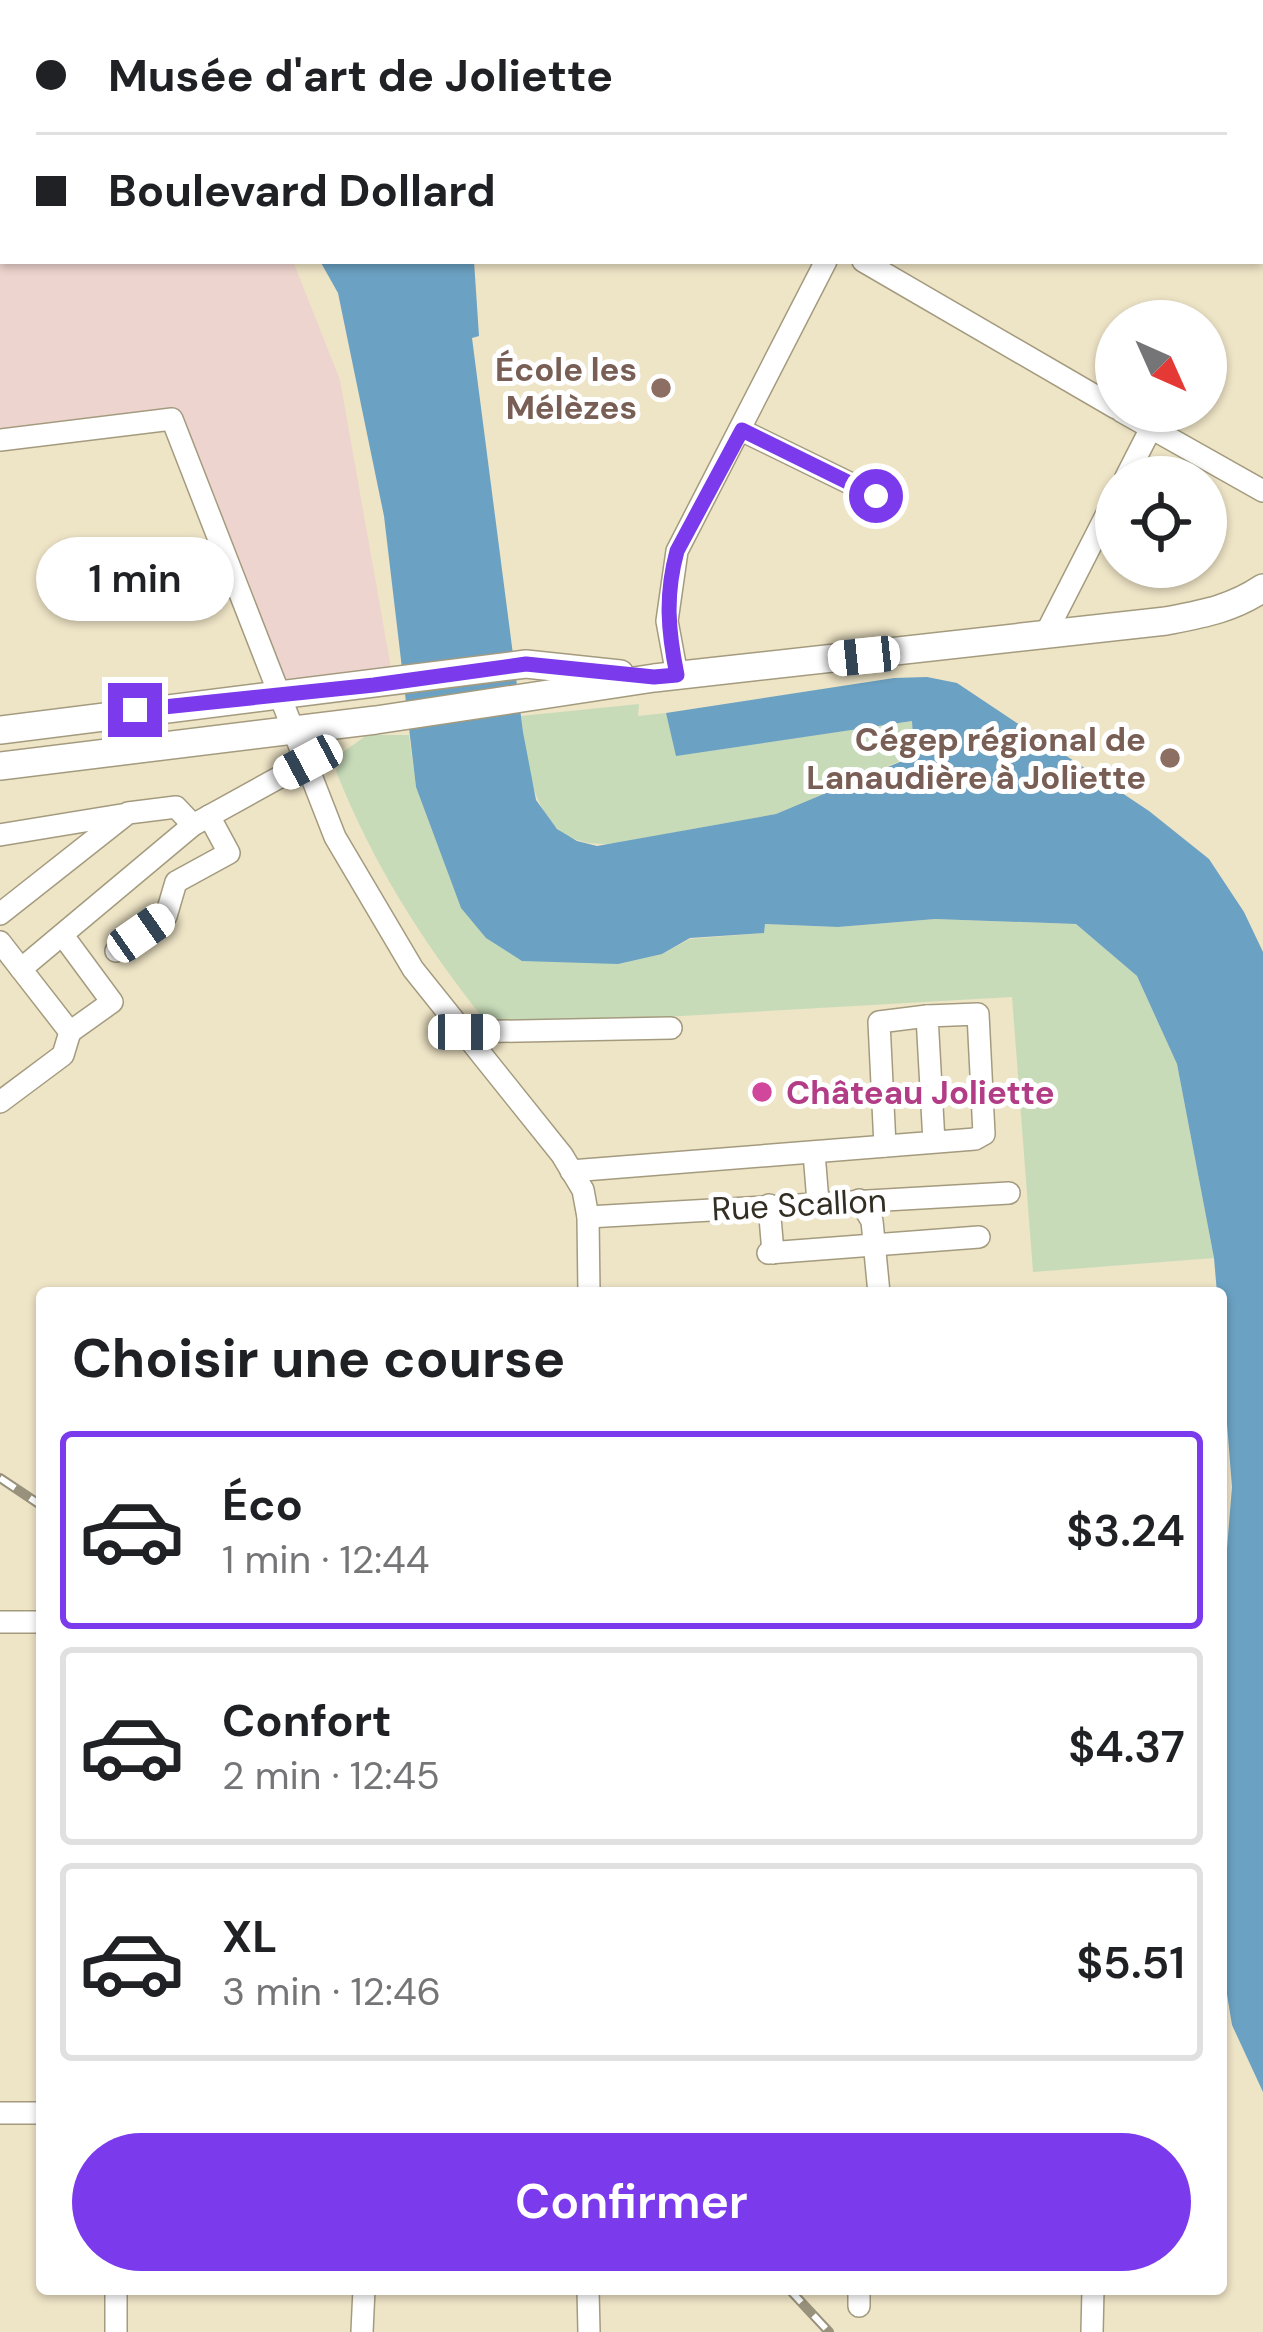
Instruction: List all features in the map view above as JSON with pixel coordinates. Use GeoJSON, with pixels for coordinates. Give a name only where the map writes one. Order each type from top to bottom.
{"type":"FeatureCollection","features":[{"type":"Feature","properties":{"kind":"main road"},"geometry":{"type":"LineString","coordinates":[[0,766],[376,720],[665,676],[1166,621],[1215,612],[1256,596]]}},
{"type":"Feature","properties":{"kind":"main road"},"geometry":{"type":"LineString","coordinates":[[0,730],[526,664],[665,676]]}},
{"type":"Feature","properties":{"kind":"street"},"geometry":{"type":"LineString","coordinates":[[665,676],[677,551],[825,264]]}},
{"type":"Feature","properties":{"kind":"street"},"geometry":{"type":"LineString","coordinates":[[867,264],[1095,395]]}},
{"type":"Feature","properties":{"kind":"street"},"geometry":{"type":"LineString","coordinates":[[0,440],[172,419],[335,837],[413,969],[583,1190],[589,1287]]}},
{"type":"Feature","properties":{"kind":"street"},"geometry":{"type":"LineString","coordinates":[[742,430],[876,496]]}},
{"type":"Feature","properties":{"kind":"street"},"geometry":{"type":"LineString","coordinates":[[1157,432],[1263,491]]}},
{"type":"Feature","properties":{"kind":"street"},"geometry":{"type":"LineString","coordinates":[[1045,635],[1095,537]]}},
{"type":"Feature","properties":{"kind":"street"},"geometry":{"type":"LineString","coordinates":[[21,969],[201,820],[308,762]]}},
{"type":"Feature","properties":{"kind":"street"},"geometry":{"type":"LineString","coordinates":[[0,835],[176,807],[201,820],[229,853],[176,882],[166,916],[116,950]]}},
{"type":"Feature","properties":{"kind":"street"},"geometry":{"type":"LineString","coordinates":[[0,914],[128,813]]}},
{"type":"Feature","properties":{"kind":"street"},"geometry":{"type":"LineString","coordinates":[[0,1102],[63,1055],[70,1032],[112,1002],[64,937]]}},
{"type":"Feature","properties":{"kind":"street"},"geometry":{"type":"LineString","coordinates":[[0,942],[70,1032]]}},
{"type":"Feature","properties":{"kind":"street"},"geometry":{"type":"LineString","coordinates":[[571,1171],[975,1139],[984,1134],[978,1014],[879,1022],[885,1146]]}},
{"type":"Feature","properties":{"kind":"street"},"geometry":{"type":"LineString","coordinates":[[927,1016],[934,1142]]}},
{"type":"Feature","properties":{"kind":"street"},"geometry":{"type":"LineString","coordinates":[[464,1032],[671,1028]]}},
{"type":"Feature","properties":{"kind":"street"},"geometry":{"type":"LineString","coordinates":[[814,1153],[818,1202]]}},
{"type":"Feature","properties":{"kind":"street","name":"Rue Scallon"},"geometry":{"type":"LineString","coordinates":[[588,1216],[1010,1193]]}},
{"type":"Feature","properties":{"kind":"street"},"geometry":{"type":"LineString","coordinates":[[859,1200],[872,1221],[879,1287]]}},
{"type":"Feature","properties":{"kind":"street"},"geometry":{"type":"LineString","coordinates":[[769,1205],[771,1253],[979,1237]]}},
{"type":"Feature","properties":{"kind":"street"},"geometry":{"type":"LineString","coordinates":[[0,1622],[36,1622]]}},
{"type":"Feature","properties":{"kind":"street"},"geometry":{"type":"LineString","coordinates":[[0,2113],[36,2113]]}},
{"type":"Feature","properties":{"kind":"street"},"geometry":{"type":"LineString","coordinates":[[116,2295],[116,2332]]}},
{"type":"Feature","properties":{"kind":"street"},"geometry":{"type":"LineString","coordinates":[[362,2332],[364,2295]]}},
{"type":"Feature","properties":{"kind":"street"},"geometry":{"type":"LineString","coordinates":[[588,2295],[589,2332]]}},
{"type":"Feature","properties":{"kind":"street"},"geometry":{"type":"LineString","coordinates":[[1092,2332],[1093,2295]]}},
{"type":"Feature","properties":{"kind":"shaded area"},"geometry":{"type":"Polygon","coordinates":[[[0,264],[294,264],[340,380],[391,668],[282,688],[176,411],[0,428],[0,264]]]}},
{"type":"Feature","properties":{"kind":"green space"},"geometry":{"type":"Polygon","coordinates":[[[639,704],[638,716],[666,713],[677,755],[912,721],[914,755],[776,814],[617,843],[590,843],[569,836],[553,824],[533,786],[521,716],[639,704]]]}},
{"type":"Feature","properties":{"kind":"green space"},"geometry":{"type":"Polygon","coordinates":[[[367,735],[409,735],[416,787],[461,908],[662,954],[690,939],[763,933],[765,924],[838,927],[935,919],[1076,924],[1137,976],[1177,1064],[1214,1258],[1033,1272],[1012,997],[490,1027],[403,905],[336,771],[343,752],[367,735]]]}},
{"type":"Feature","properties":{"kind":"water"},"geometry":{"type":"Polygon","coordinates":[[[322,264],[474,264],[479,336],[472,338],[523,732],[536,800],[557,829],[597,846],[776,814],[914,756],[912,721],[676,756],[666,713],[927,677],[957,683],[1149,811],[1209,859],[1244,912],[1263,952],[1263,2092],[1232,2025],[1227,1995],[1227,1548],[1232,1487],[1227,1287],[1216,1287],[1177,1064],[1137,976],[1076,924],[935,919],[838,927],[765,924],[764,933],[690,938],[662,954],[618,964],[522,961],[486,938],[461,908],[416,787],[384,516],[338,293],[322,264]]]}},
{"type":"Feature","properties":{"kind":"railway"},"geometry":{"type":"LineString","coordinates":[[0,1478],[36,1502]]}},
{"type":"Feature","properties":{"kind":"railway"},"geometry":{"type":"LineString","coordinates":[[795,2295],[829,2332]]}},
{"type":"Feature","properties":{"kind":"place","name":"École les Mélèzes"},"geometry":{"type":"Point","coordinates":[661,388]}},
{"type":"Feature","properties":{"kind":"place","name":"Cégep régional de Lanaudière à Joliette"},"geometry":{"type":"Point","coordinates":[1170,758]}},
{"type":"Feature","properties":{"kind":"place","name":"Château Joliette"},"geometry":{"type":"Point","coordinates":[762,1092]}},
{"type":"Feature","properties":{"kind":"route"},"geometry":{"type":"LineString","coordinates":[[135,710],[526,664],[654,677],[677,675],[667,621],[672,568],[742,430],[876,496]]}}]}
